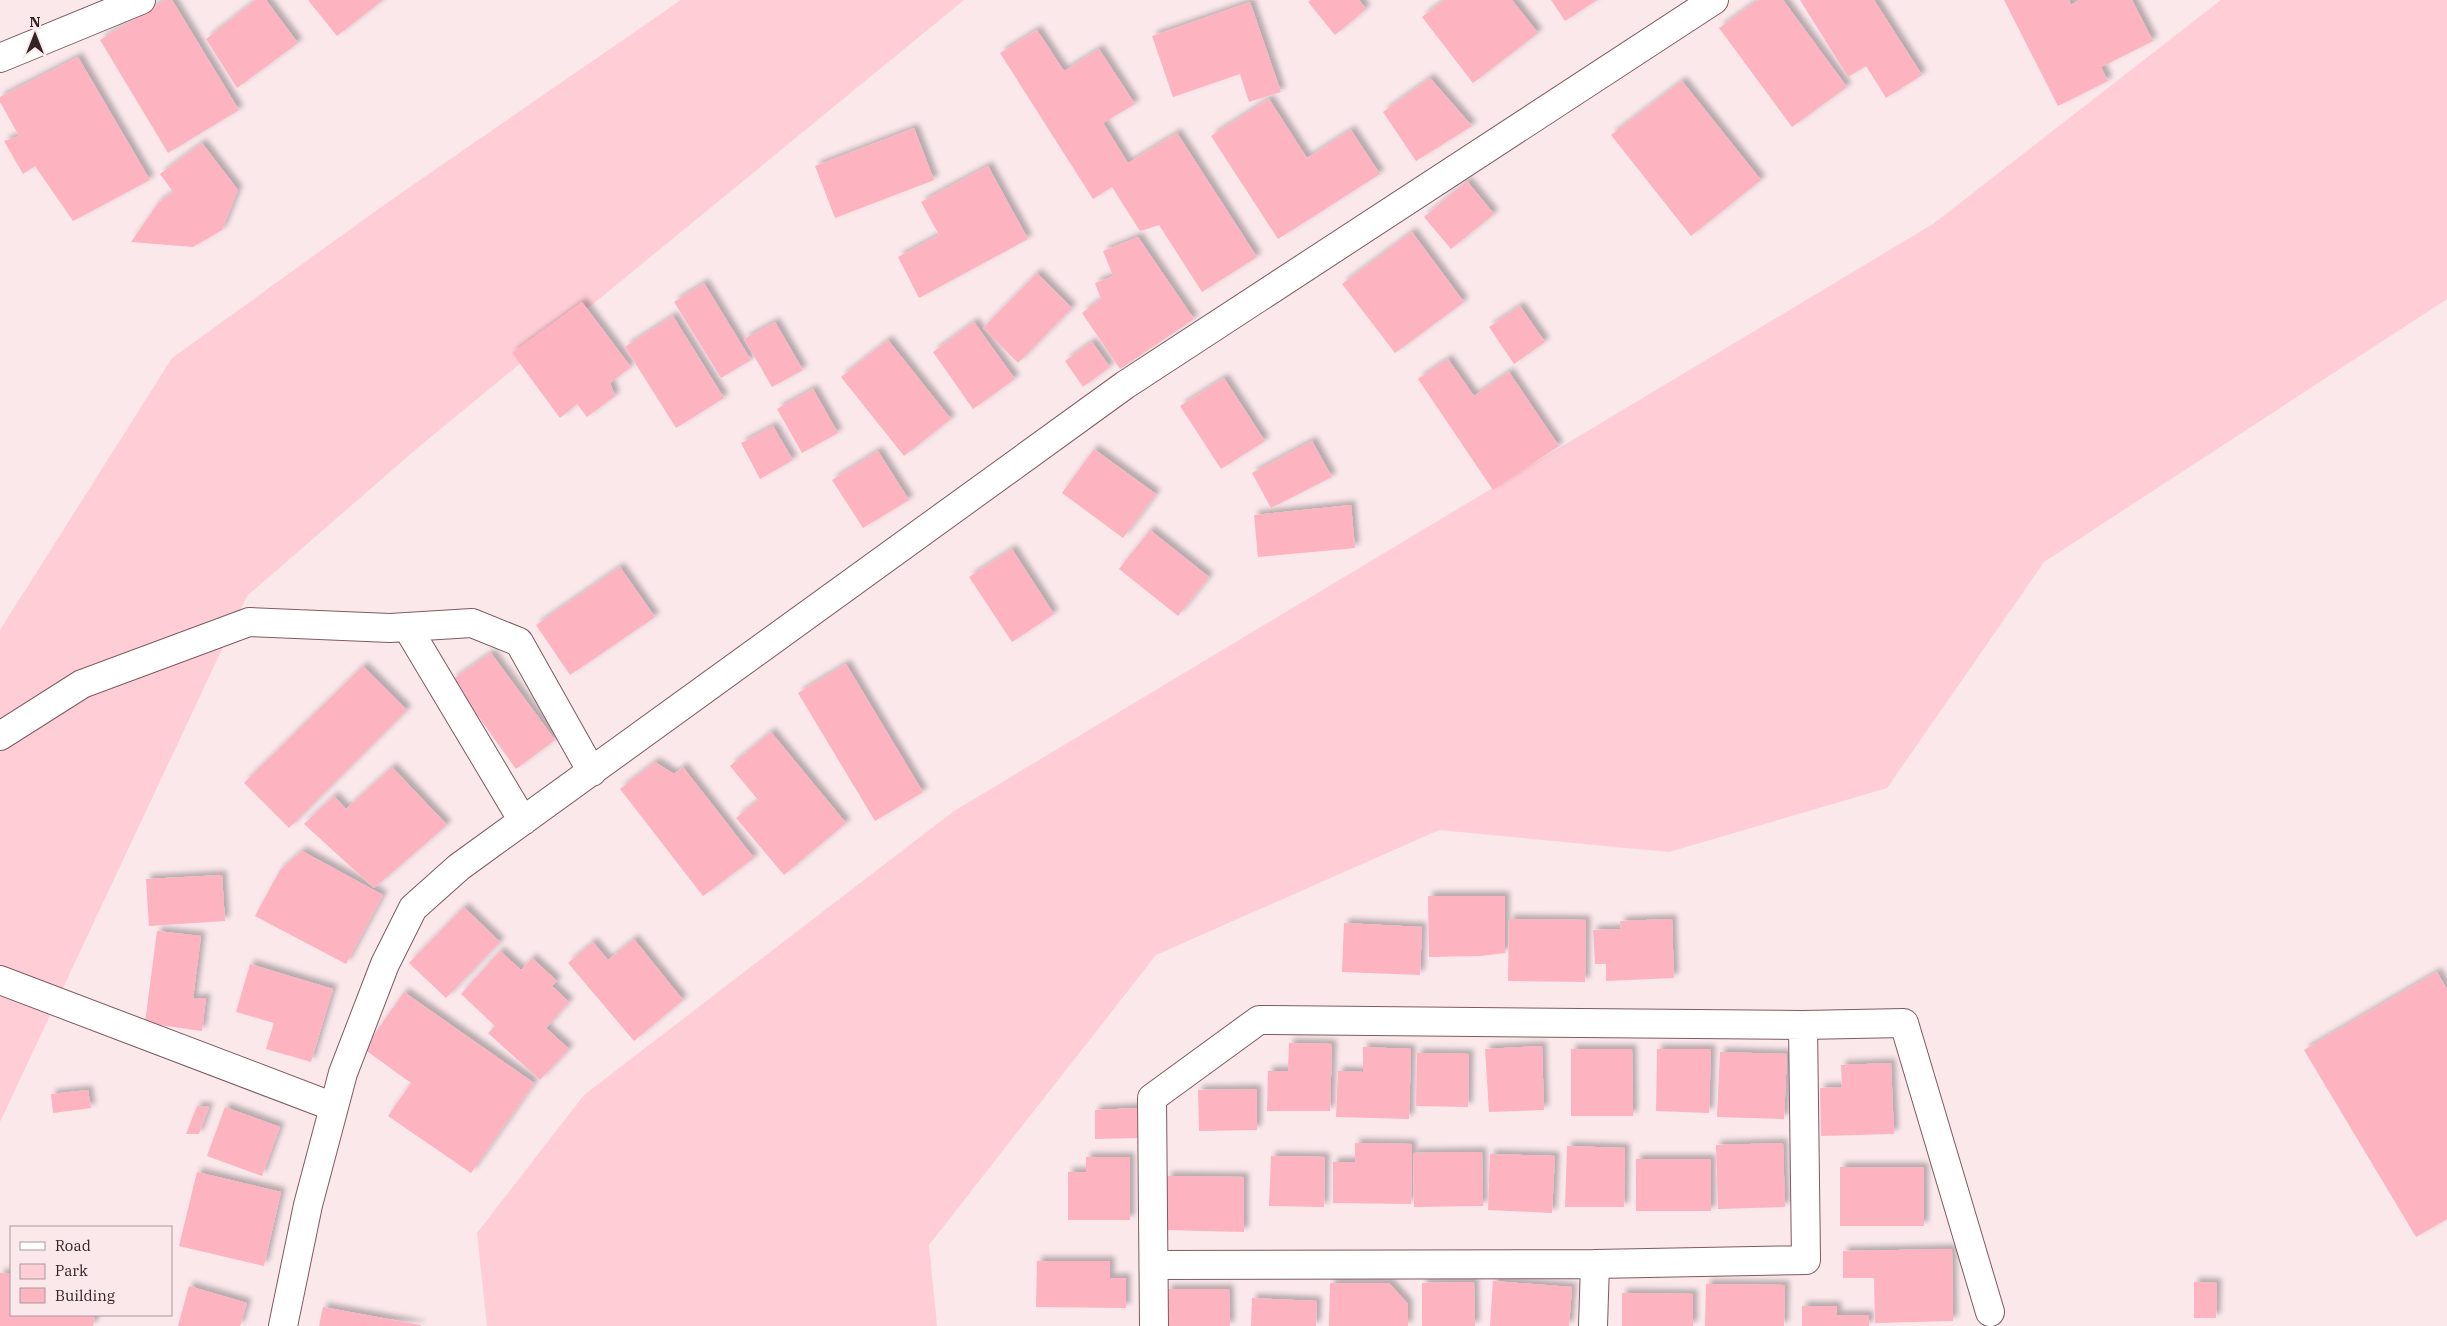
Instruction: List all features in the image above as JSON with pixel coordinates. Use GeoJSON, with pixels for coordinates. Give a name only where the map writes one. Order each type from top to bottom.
{"type":"FeatureCollection","features":[{"type":"Feature","properties":{"kind":"street"},"geometry":{"type":"LineString","coordinates":[[0,58],[141,0]]}},
{"type":"Feature","properties":{"kind":"street"},"geometry":{"type":"LineString","coordinates":[[283,1326],[308,1205],[343,1073],[385,964],[413,908],[459,867],[1124,385],[1714,0]]}},
{"type":"Feature","properties":{"kind":"street"},"geometry":{"type":"LineString","coordinates":[[0,736],[82,684],[249,622],[407,627],[472,623],[519,642],[592,772]]}},
{"type":"Feature","properties":{"kind":"street"},"geometry":{"type":"LineString","coordinates":[[407,627],[523,821]]}},
{"type":"Feature","properties":{"kind":"street"},"geometry":{"type":"LineString","coordinates":[[0,980],[334,1107]]}},
{"type":"Feature","properties":{"kind":"street"},"geometry":{"type":"LineString","coordinates":[[1154,1326],[1152,1098],[1259,1020],[1803,1025],[1904,1023],[1990,1312]]}},
{"type":"Feature","properties":{"kind":"street"},"geometry":{"type":"LineString","coordinates":[[1154,1265],[1595,1264],[1806,1260],[1803,1025]]}},
{"type":"Feature","properties":{"kind":"street"},"geometry":{"type":"LineString","coordinates":[[1593,1326],[1595,1264]]}},
{"type":"Feature","properties":{"kind":"green space"},"geometry":{"type":"Polygon","coordinates":[[[681,0],[964,0],[421,445],[247,596],[0,1122],[0,630],[172,358],[391,200],[681,0]]]}},
{"type":"Feature","properties":{"kind":"green space"},"geometry":{"type":"Polygon","coordinates":[[[2221,0],[2447,0],[2447,299],[2044,562],[1887,788],[1669,852],[1439,830],[1156,955],[929,1245],[937,1326],[487,1326],[477,1233],[584,1095],[954,811],[1933,224],[2221,0]]]}},
{"type":"Feature","properties":{"kind":"building"},"geometry":{"type":"Polygon","coordinates":[[[165,0],[172,0],[239,110],[168,153],[100,40],[165,0]]]}},
{"type":"Feature","properties":{"kind":"building"},"geometry":{"type":"Polygon","coordinates":[[[256,0],[266,0],[298,43],[237,88],[206,39],[256,0]]]}},
{"type":"Feature","properties":{"kind":"building"},"geometry":{"type":"Polygon","coordinates":[[[308,0],[383,0],[337,36],[308,0]]]}},
{"type":"Feature","properties":{"kind":"building"},"geometry":{"type":"Polygon","coordinates":[[[1311,0],[1359,0],[1366,9],[1335,35],[1308,2],[1311,0]]]}},
{"type":"Feature","properties":{"kind":"building"},"geometry":{"type":"Polygon","coordinates":[[[1444,0],[1512,0],[1538,33],[1473,83],[1422,17],[1444,0]]]}},
{"type":"Feature","properties":{"kind":"building"},"geometry":{"type":"Polygon","coordinates":[[[1551,0],[1597,0],[1565,21],[1551,0]]]}},
{"type":"Feature","properties":{"kind":"building"},"geometry":{"type":"Polygon","coordinates":[[[1758,0],[1783,0],[1847,87],[1792,127],[1719,28],[1758,0]]]}},
{"type":"Feature","properties":{"kind":"building"},"geometry":{"type":"Polygon","coordinates":[[[1800,0],[1874,0],[1922,75],[1886,98],[1866,66],[1848,77],[1800,0]]]}},
{"type":"Feature","properties":{"kind":"building"},"geometry":{"type":"Polygon","coordinates":[[[2004,0],[2069,0],[2071,5],[2080,0],[2132,0],[2153,41],[2101,67],[2108,81],[2058,106],[2004,0]]]}},
{"type":"Feature","properties":{"kind":"building"},"geometry":{"type":"Polygon","coordinates":[[[1250,2],[1281,92],[1249,102],[1240,74],[1173,97],[1152,36],[1250,2]]]}},
{"type":"Feature","properties":{"kind":"building"},"geometry":{"type":"Polygon","coordinates":[[[1037,30],[1064,71],[1099,49],[1135,104],[1103,123],[1128,163],[1177,133],[1257,257],[1202,292],[1159,225],[1140,231],[1112,187],[1093,199],[1000,53],[1037,30]]]}},
{"type":"Feature","properties":{"kind":"building"},"geometry":{"type":"Polygon","coordinates":[[[78,57],[150,180],[73,221],[35,166],[23,174],[4,141],[19,136],[0,102],[0,97],[78,57]]]}},
{"type":"Feature","properties":{"kind":"building"},"geometry":{"type":"Polygon","coordinates":[[[1430,78],[1472,126],[1416,161],[1383,112],[1430,78]]]}},
{"type":"Feature","properties":{"kind":"building"},"geometry":{"type":"Polygon","coordinates":[[[1682,81],[1761,180],[1691,236],[1611,135],[1682,81]]]}},
{"type":"Feature","properties":{"kind":"building"},"geometry":{"type":"Polygon","coordinates":[[[1269,99],[1307,158],[1351,130],[1380,174],[1278,239],[1211,136],[1269,99]]]}},
{"type":"Feature","properties":{"kind":"building"},"geometry":{"type":"Polygon","coordinates":[[[914,128],[934,180],[835,218],[815,166],[914,128]]]}},
{"type":"Feature","properties":{"kind":"building"},"geometry":{"type":"Polygon","coordinates":[[[202,143],[238,190],[222,230],[193,247],[131,242],[158,203],[173,192],[160,174],[202,143]]]}},
{"type":"Feature","properties":{"kind":"building"},"geometry":{"type":"Polygon","coordinates":[[[988,166],[1028,239],[919,298],[898,257],[939,235],[921,202],[988,166]]]}},
{"type":"Feature","properties":{"kind":"building"},"geometry":{"type":"Polygon","coordinates":[[[1467,181],[1494,214],[1451,249],[1424,217],[1467,181]]]}},
{"type":"Feature","properties":{"kind":"building"},"geometry":{"type":"Polygon","coordinates":[[[1412,232],[1464,302],[1395,353],[1342,284],[1412,232]]]}},
{"type":"Feature","properties":{"kind":"building"},"geometry":{"type":"Polygon","coordinates":[[[1138,237],[1194,319],[1120,369],[1082,313],[1101,299],[1095,283],[1113,276],[1103,251],[1138,237]]]}},
{"type":"Feature","properties":{"kind":"building"},"geometry":{"type":"Polygon","coordinates":[[[1037,273],[1072,308],[1018,363],[983,328],[1037,273]]]}},
{"type":"Feature","properties":{"kind":"building"},"geometry":{"type":"Polygon","coordinates":[[[704,283],[751,360],[721,378],[674,302],[704,283]]]}},
{"type":"Feature","properties":{"kind":"building"},"geometry":{"type":"Polygon","coordinates":[[[582,302],[631,367],[610,383],[615,396],[587,417],[577,404],[560,418],[512,353],[582,302]]]}},
{"type":"Feature","properties":{"kind":"building"},"geometry":{"type":"Polygon","coordinates":[[[1520,306],[1545,342],[1514,364],[1489,327],[1520,306]]]}},
{"type":"Feature","properties":{"kind":"building"},"geometry":{"type":"Polygon","coordinates":[[[673,316],[724,398],[676,428],[625,347],[673,316]]]}},
{"type":"Feature","properties":{"kind":"building"},"geometry":{"type":"Polygon","coordinates":[[[775,322],[803,370],[772,387],[744,339],[775,322]]]}},
{"type":"Feature","properties":{"kind":"building"},"geometry":{"type":"Polygon","coordinates":[[[974,322],[1015,379],[973,409],[933,352],[974,322]]]}},
{"type":"Feature","properties":{"kind":"building"},"geometry":{"type":"Polygon","coordinates":[[[888,340],[951,419],[904,456],[841,377],[888,340]]]}},
{"type":"Feature","properties":{"kind":"building"},"geometry":{"type":"Polygon","coordinates":[[[1092,342],[1110,367],[1083,387],[1065,361],[1092,342]]]}},
{"type":"Feature","properties":{"kind":"building"},"geometry":{"type":"Polygon","coordinates":[[[1448,359],[1474,396],[1509,372],[1559,446],[1493,490],[1418,379],[1448,359]]]}},
{"type":"Feature","properties":{"kind":"building"},"geometry":{"type":"Polygon","coordinates":[[[1224,378],[1265,441],[1221,469],[1180,406],[1224,378]]]}},
{"type":"Feature","properties":{"kind":"building"},"geometry":{"type":"Polygon","coordinates":[[[813,389],[838,433],[802,453],[777,409],[813,389]]]}},
{"type":"Feature","properties":{"kind":"building"},"geometry":{"type":"Polygon","coordinates":[[[773,426],[793,460],[760,479],[741,443],[773,426]]]}},
{"type":"Feature","properties":{"kind":"building"},"geometry":{"type":"Polygon","coordinates":[[[1312,441],[1332,477],[1271,508],[1252,473],[1312,441]]]}},
{"type":"Feature","properties":{"kind":"building"},"geometry":{"type":"Polygon","coordinates":[[[1094,449],[1156,494],[1123,538],[1062,493],[1094,449]]]}},
{"type":"Feature","properties":{"kind":"building"},"geometry":{"type":"Polygon","coordinates":[[[878,451],[909,500],[863,528],[832,480],[878,451]]]}},
{"type":"Feature","properties":{"kind":"building"},"geometry":{"type":"Polygon","coordinates":[[[1351,505],[1355,548],[1258,557],[1254,515],[1351,505]]]}},
{"type":"Feature","properties":{"kind":"building"},"geometry":{"type":"Polygon","coordinates":[[[1150,530],[1209,577],[1178,616],[1119,569],[1150,530]]]}},
{"type":"Feature","properties":{"kind":"building"},"geometry":{"type":"Polygon","coordinates":[[[1012,549],[1054,614],[1012,642],[969,577],[1012,549]]]}},
{"type":"Feature","properties":{"kind":"building"},"geometry":{"type":"Polygon","coordinates":[[[620,567],[655,617],[570,675],[536,625],[620,567]]]}},
{"type":"Feature","properties":{"kind":"building"},"geometry":{"type":"Polygon","coordinates":[[[491,653],[555,740],[516,769],[452,680],[491,653]]]}},
{"type":"Feature","properties":{"kind":"building"},"geometry":{"type":"Polygon","coordinates":[[[846,664],[923,792],[875,821],[798,693],[846,664]]]}},
{"type":"Feature","properties":{"kind":"building"},"geometry":{"type":"Polygon","coordinates":[[[363,666],[407,710],[289,828],[244,783],[363,666]]]}},
{"type":"Feature","properties":{"kind":"building"},"geometry":{"type":"Polygon","coordinates":[[[771,732],[846,823],[784,875],[736,818],[758,800],[730,766],[771,732]]]}},
{"type":"Feature","properties":{"kind":"building"},"geometry":{"type":"Polygon","coordinates":[[[655,762],[674,774],[683,767],[754,858],[703,896],[620,789],[655,762]]]}},
{"type":"Feature","properties":{"kind":"building"},"geometry":{"type":"Polygon","coordinates":[[[392,767],[447,825],[374,888],[304,824],[334,796],[346,809],[392,767]]]}},
{"type":"Feature","properties":{"kind":"building"},"geometry":{"type":"Polygon","coordinates":[[[302,851],[383,895],[346,964],[255,916],[280,870],[302,851]]]}},
{"type":"Feature","properties":{"kind":"building"},"geometry":{"type":"Polygon","coordinates":[[[222,875],[225,921],[149,926],[146,879],[222,875]]]}},
{"type":"Feature","properties":{"kind":"building"},"geometry":{"type":"Polygon","coordinates":[[[1428,896],[1505,896],[1505,953],[1481,956],[1429,957],[1428,896]]]}},
{"type":"Feature","properties":{"kind":"building"},"geometry":{"type":"Polygon","coordinates":[[[464,907],[500,942],[446,998],[409,963],[464,907]]]}},
{"type":"Feature","properties":{"kind":"building"},"geometry":{"type":"Polygon","coordinates":[[[1509,919],[1586,920],[1585,982],[1508,981],[1509,919]]]}},
{"type":"Feature","properties":{"kind":"building"},"geometry":{"type":"Polygon","coordinates":[[[1672,919],[1674,978],[1606,981],[1606,964],[1595,964],[1593,930],[1621,929],[1620,921],[1672,919]]]}},
{"type":"Feature","properties":{"kind":"building"},"geometry":{"type":"Polygon","coordinates":[[[1344,923],[1422,927],[1420,975],[1342,972],[1344,923]]]}},
{"type":"Feature","properties":{"kind":"building"},"geometry":{"type":"Polygon","coordinates":[[[157,931],[201,936],[193,999],[206,998],[202,1031],[145,1023],[157,931]]]}},
{"type":"Feature","properties":{"kind":"building"},"geometry":{"type":"Polygon","coordinates":[[[634,939],[683,1000],[634,1041],[568,963],[593,942],[608,960],[634,939]]]}},
{"type":"Feature","properties":{"kind":"building"},"geometry":{"type":"Polygon","coordinates":[[[500,951],[521,970],[532,958],[557,981],[552,986],[569,1002],[546,1028],[569,1049],[540,1080],[488,1033],[495,1026],[461,994],[500,951]]]}},
{"type":"Feature","properties":{"kind":"building"},"geometry":{"type":"Polygon","coordinates":[[[250,964],[333,989],[311,1062],[266,1049],[274,1023],[236,1012],[250,964]]]}},
{"type":"Feature","properties":{"kind":"building"},"geometry":{"type":"Polygon","coordinates":[[[2437,972],[2447,989],[2447,1219],[2416,1237],[2304,1050],[2437,972]]]}},
{"type":"Feature","properties":{"kind":"building"},"geometry":{"type":"Polygon","coordinates":[[[404,992],[534,1083],[471,1173],[388,1116],[411,1083],[364,1049],[404,992]]]}},
{"type":"Feature","properties":{"kind":"building"},"geometry":{"type":"Polygon","coordinates":[[[1289,1043],[1332,1044],[1330,1111],[1267,1111],[1268,1071],[1288,1071],[1289,1043]]]}},
{"type":"Feature","properties":{"kind":"building"},"geometry":{"type":"Polygon","coordinates":[[[1542,1046],[1544,1110],[1489,1112],[1485,1049],[1542,1046]]]}},
{"type":"Feature","properties":{"kind":"building"},"geometry":{"type":"Polygon","coordinates":[[[1363,1047],[1411,1049],[1409,1119],[1336,1117],[1338,1071],[1363,1072],[1363,1047]]]}},
{"type":"Feature","properties":{"kind":"building"},"geometry":{"type":"Polygon","coordinates":[[[1571,1049],[1632,1049],[1633,1116],[1571,1116],[1571,1049]]]}},
{"type":"Feature","properties":{"kind":"building"},"geometry":{"type":"Polygon","coordinates":[[[1657,1049],[1711,1049],[1709,1113],[1656,1111],[1657,1049]]]}},
{"type":"Feature","properties":{"kind":"building"},"geometry":{"type":"Polygon","coordinates":[[[1720,1052],[1787,1054],[1784,1119],[1717,1117],[1720,1052]]]}},
{"type":"Feature","properties":{"kind":"building"},"geometry":{"type":"Polygon","coordinates":[[[1417,1053],[1469,1054],[1468,1107],[1416,1106],[1417,1053]]]}},
{"type":"Feature","properties":{"kind":"building"},"geometry":{"type":"Polygon","coordinates":[[[1891,1063],[1894,1134],[1821,1136],[1820,1088],[1842,1087],[1841,1065],[1891,1063]]]}},
{"type":"Feature","properties":{"kind":"building"},"geometry":{"type":"Polygon","coordinates":[[[1257,1089],[1257,1130],[1199,1131],[1198,1090],[1257,1089]]]}},
{"type":"Feature","properties":{"kind":"building"},"geometry":{"type":"Polygon","coordinates":[[[88,1090],[91,1108],[53,1113],[51,1094],[88,1090]]]}},
{"type":"Feature","properties":{"kind":"building"},"geometry":{"type":"Polygon","coordinates":[[[197,1106],[209,1107],[199,1134],[186,1134],[197,1106]]]}},
{"type":"Feature","properties":{"kind":"building"},"geometry":{"type":"Polygon","coordinates":[[[225,1107],[280,1127],[262,1176],[207,1156],[225,1107]]]}},
{"type":"Feature","properties":{"kind":"building"},"geometry":{"type":"Polygon","coordinates":[[[1138,1108],[1139,1138],[1095,1139],[1095,1110],[1138,1108]]]}},
{"type":"Feature","properties":{"kind":"building"},"geometry":{"type":"Polygon","coordinates":[[[1355,1143],[1412,1144],[1411,1204],[1333,1203],[1333,1162],[1355,1162],[1355,1143]]]}},
{"type":"Feature","properties":{"kind":"building"},"geometry":{"type":"Polygon","coordinates":[[[1783,1143],[1785,1207],[1718,1209],[1716,1145],[1783,1143]]]}},
{"type":"Feature","properties":{"kind":"building"},"geometry":{"type":"Polygon","coordinates":[[[1567,1146],[1625,1148],[1624,1207],[1565,1207],[1567,1146]]]}},
{"type":"Feature","properties":{"kind":"building"},"geometry":{"type":"Polygon","coordinates":[[[1482,1152],[1483,1206],[1414,1207],[1413,1153],[1482,1152]]]}},
{"type":"Feature","properties":{"kind":"building"},"geometry":{"type":"Polygon","coordinates":[[[1490,1154],[1555,1156],[1552,1213],[1488,1210],[1490,1154]]]}},
{"type":"Feature","properties":{"kind":"building"},"geometry":{"type":"Polygon","coordinates":[[[1271,1156],[1325,1157],[1324,1207],[1269,1206],[1271,1156]]]}},
{"type":"Feature","properties":{"kind":"building"},"geometry":{"type":"Polygon","coordinates":[[[1086,1157],[1130,1157],[1130,1220],[1068,1220],[1068,1172],[1086,1172],[1086,1157]]]}},
{"type":"Feature","properties":{"kind":"building"},"geometry":{"type":"Polygon","coordinates":[[[1636,1159],[1711,1159],[1711,1211],[1636,1211],[1636,1159]]]}},
{"type":"Feature","properties":{"kind":"building"},"geometry":{"type":"Polygon","coordinates":[[[1840,1167],[1924,1167],[1924,1226],[1840,1226],[1840,1167]]]}},
{"type":"Feature","properties":{"kind":"building"},"geometry":{"type":"Polygon","coordinates":[[[197,1172],[281,1192],[264,1266],[179,1246],[197,1172]]]}},
{"type":"Feature","properties":{"kind":"building"},"geometry":{"type":"Polygon","coordinates":[[[1167,1176],[1244,1177],[1244,1232],[1166,1230],[1167,1176]]]}},
{"type":"Feature","properties":{"kind":"building"},"geometry":{"type":"Polygon","coordinates":[[[1952,1249],[1953,1321],[1875,1323],[1874,1278],[1843,1278],[1843,1251],[1952,1249]]]}},
{"type":"Feature","properties":{"kind":"building"},"geometry":{"type":"Polygon","coordinates":[[[1037,1261],[1110,1261],[1110,1278],[1126,1278],[1126,1308],[1036,1307],[1037,1261]]]}},
{"type":"Feature","properties":{"kind":"building"},"geometry":{"type":"Polygon","coordinates":[[[0,1273],[10,1274],[10,1316],[95,1316],[93,1326],[0,1326],[0,1273]]]}},
{"type":"Feature","properties":{"kind":"building"},"geometry":{"type":"Polygon","coordinates":[[[1493,1281],[1572,1287],[1569,1326],[1490,1326],[1493,1281]]]}},
{"type":"Feature","properties":{"kind":"building"},"geometry":{"type":"Polygon","coordinates":[[[1474,1282],[1475,1326],[1422,1326],[1422,1283],[1474,1282]]]}},
{"type":"Feature","properties":{"kind":"building"},"geometry":{"type":"Polygon","coordinates":[[[2194,1282],[2217,1283],[2216,1318],[2194,1318],[2194,1282]]]}},
{"type":"Feature","properties":{"kind":"building"},"geometry":{"type":"Polygon","coordinates":[[[1330,1283],[1389,1283],[1408,1304],[1408,1326],[1329,1326],[1330,1283]]]}},
{"type":"Feature","properties":{"kind":"building"},"geometry":{"type":"Polygon","coordinates":[[[1706,1284],[1785,1285],[1784,1326],[1705,1326],[1706,1284]]]}},
{"type":"Feature","properties":{"kind":"building"},"geometry":{"type":"Polygon","coordinates":[[[189,1286],[247,1303],[240,1326],[178,1326],[189,1286]]]}},
{"type":"Feature","properties":{"kind":"building"},"geometry":{"type":"Polygon","coordinates":[[[1167,1289],[1229,1289],[1230,1326],[1167,1326],[1167,1289]]]}},
{"type":"Feature","properties":{"kind":"building"},"geometry":{"type":"Polygon","coordinates":[[[1622,1293],[1693,1294],[1693,1326],[1622,1326],[1622,1293]]]}},
{"type":"Feature","properties":{"kind":"building"},"geometry":{"type":"Polygon","coordinates":[[[1252,1298],[1317,1301],[1316,1326],[1251,1326],[1252,1298]]]}},
{"type":"Feature","properties":{"kind":"building"},"geometry":{"type":"Polygon","coordinates":[[[1802,1306],[1837,1306],[1837,1315],[1869,1315],[1869,1326],[1802,1326],[1802,1306]]]}},
{"type":"Feature","properties":{"kind":"building"},"geometry":{"type":"Polygon","coordinates":[[[323,1307],[421,1325],[421,1326],[319,1326],[323,1307]]]}}]}
